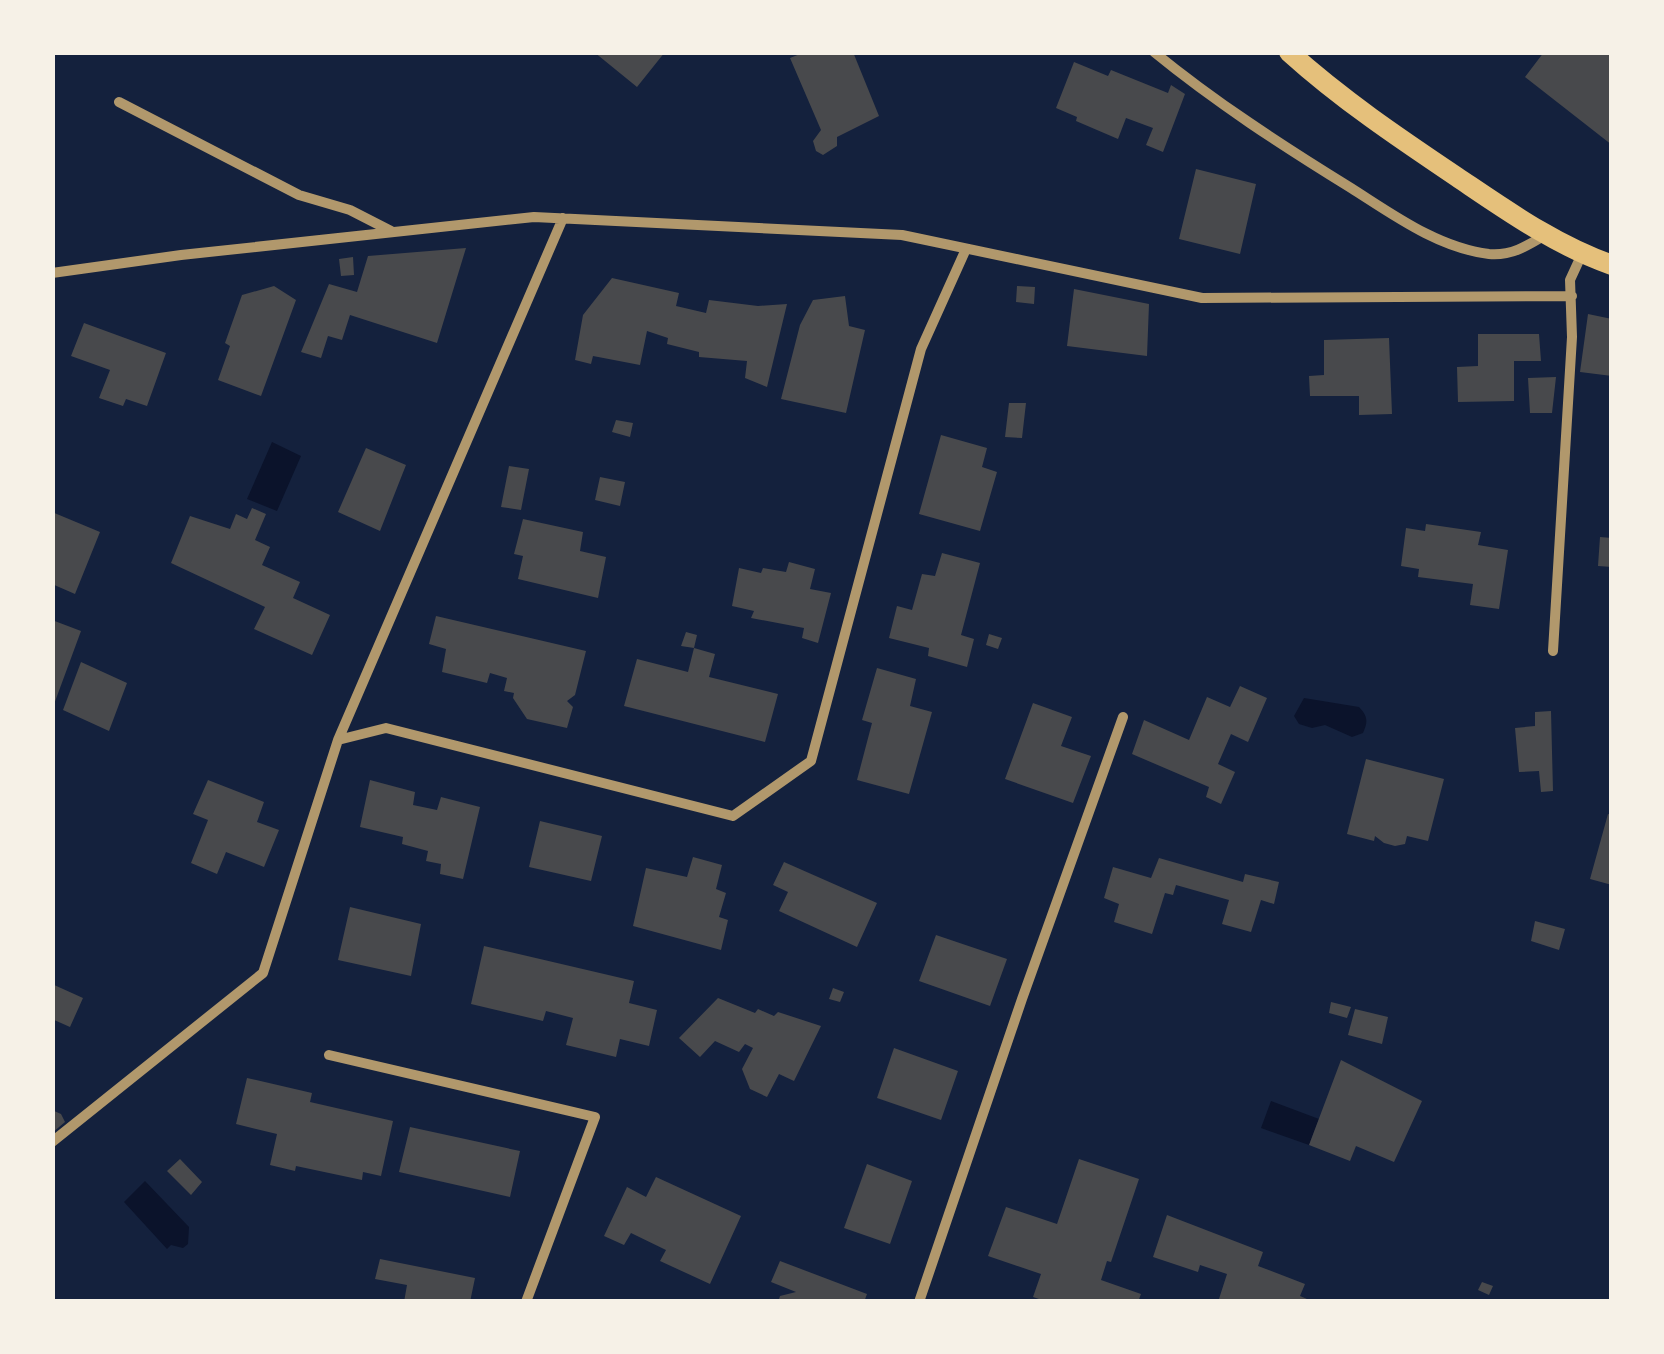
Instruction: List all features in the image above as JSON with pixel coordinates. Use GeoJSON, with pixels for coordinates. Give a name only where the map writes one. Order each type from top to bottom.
{"type":"FeatureCollection","features":[{"type":"Feature","properties":{"kind":"main road"},"geometry":{"type":"LineString","coordinates":[[1288,52],[1388,130],[1546,235],[1612,265]]}},
{"type":"Feature","properties":{"kind":"street"},"geometry":{"type":"LineString","coordinates":[[1154,52],[1187,80],[1311,163],[1400,219],[1452,245],[1491,254],[1518,252],[1546,235]]}},
{"type":"Feature","properties":{"kind":"street"},"geometry":{"type":"LineString","coordinates":[[119,102],[299,195],[350,210],[392,231]]}},
{"type":"Feature","properties":{"kind":"street"},"geometry":{"type":"LineString","coordinates":[[52,273],[534,217],[902,235],[1202,298],[1572,296]]}},
{"type":"Feature","properties":{"kind":"street"},"geometry":{"type":"LineString","coordinates":[[52,1142],[263,974],[338,740],[563,218]]}},
{"type":"Feature","properties":{"kind":"street"},"geometry":{"type":"LineString","coordinates":[[338,740],[386,728],[732,816],[811,761],[921,349],[966,248]]}},
{"type":"Feature","properties":{"kind":"street"},"geometry":{"type":"LineString","coordinates":[[1553,651],[1570,280],[1582,254]]}},
{"type":"Feature","properties":{"kind":"street"},"geometry":{"type":"LineString","coordinates":[[919,1302],[1124,717]]}},
{"type":"Feature","properties":{"kind":"street"},"geometry":{"type":"LineString","coordinates":[[330,1055],[595,1117],[526,1302]]}},
{"type":"Feature","properties":{"kind":"water"},"geometry":{"type":"Polygon","coordinates":[[[272,442],[301,456],[277,511],[247,499],[272,442]]]}},
{"type":"Feature","properties":{"kind":"water"},"geometry":{"type":"Polygon","coordinates":[[[1304,698],[1359,707],[1366,719],[1363,733],[1352,737],[1325,725],[1312,728],[1299,724],[1294,716],[1304,698]]]}},
{"type":"Feature","properties":{"kind":"water"},"geometry":{"type":"Polygon","coordinates":[[[1271,1101],[1319,1119],[1309,1145],[1261,1128],[1271,1101]]]}},
{"type":"Feature","properties":{"kind":"water"},"geometry":{"type":"Polygon","coordinates":[[[145,1181],[189,1227],[188,1244],[183,1248],[171,1245],[167,1249],[124,1202],[145,1181]]]}},
{"type":"Feature","properties":{"kind":"building"},"geometry":{"type":"Polygon","coordinates":[[[594,52],[665,52],[637,87],[594,52]]]}},
{"type":"Feature","properties":{"kind":"building"},"geometry":{"type":"Polygon","coordinates":[[[805,52],[853,52],[879,116],[837,137],[837,146],[823,155],[816,151],[813,141],[821,130],[790,58],[805,52]]]}},
{"type":"Feature","properties":{"kind":"building"},"geometry":{"type":"Polygon","coordinates":[[[1544,52],[1612,52],[1612,145],[1525,77],[1544,52]]]}},
{"type":"Feature","properties":{"kind":"building"},"geometry":{"type":"Polygon","coordinates":[[[1074,62],[1108,76],[1111,70],[1168,93],[1171,85],[1185,94],[1163,152],[1146,145],[1153,128],[1126,118],[1118,139],[1056,108],[1074,62]]]}},
{"type":"Feature","properties":{"kind":"building"},"geometry":{"type":"Polygon","coordinates":[[[1196,169],[1256,184],[1240,254],[1179,239],[1196,169]]]}},
{"type":"Feature","properties":{"kind":"building"},"geometry":{"type":"Polygon","coordinates":[[[466,248],[437,343],[350,315],[342,340],[328,336],[321,358],[301,352],[329,284],[357,292],[368,256],[466,248]]]}},
{"type":"Feature","properties":{"kind":"building"},"geometry":{"type":"Polygon","coordinates":[[[353,257],[354,275],[341,276],[339,259],[353,257]]]}},
{"type":"Feature","properties":{"kind":"building"},"geometry":{"type":"Polygon","coordinates":[[[612,278],[679,293],[676,306],[706,313],[709,300],[758,306],[787,304],[767,387],[745,378],[747,361],[699,357],[699,352],[667,344],[668,338],[647,331],[640,365],[593,356],[591,364],[575,360],[583,315],[612,278]]]}},
{"type":"Feature","properties":{"kind":"building"},"geometry":{"type":"Polygon","coordinates":[[[274,286],[296,300],[261,396],[218,380],[230,346],[225,343],[242,295],[274,286]]]}},
{"type":"Feature","properties":{"kind":"building"},"geometry":{"type":"Polygon","coordinates":[[[1017,286],[1035,287],[1034,304],[1016,302],[1017,286]]]}},
{"type":"Feature","properties":{"kind":"building"},"geometry":{"type":"Polygon","coordinates":[[[1074,289],[1149,304],[1147,356],[1067,346],[1074,289]]]}},
{"type":"Feature","properties":{"kind":"building"},"geometry":{"type":"Polygon","coordinates":[[[845,296],[849,326],[865,330],[846,413],[781,399],[800,325],[813,300],[845,296]]]}},
{"type":"Feature","properties":{"kind":"building"},"geometry":{"type":"Polygon","coordinates":[[[1588,314],[1612,319],[1612,376],[1580,372],[1588,314]]]}},
{"type":"Feature","properties":{"kind":"building"},"geometry":{"type":"Polygon","coordinates":[[[84,323],[166,353],[147,406],[126,399],[123,406],[99,398],[110,370],[71,356],[84,323]]]}},
{"type":"Feature","properties":{"kind":"building"},"geometry":{"type":"Polygon","coordinates":[[[1478,334],[1539,334],[1541,361],[1514,361],[1514,401],[1458,402],[1457,367],[1478,366],[1478,334]]]}},
{"type":"Feature","properties":{"kind":"building"},"geometry":{"type":"Polygon","coordinates":[[[1389,338],[1392,414],[1359,415],[1359,396],[1310,396],[1309,376],[1324,375],[1324,340],[1389,338]]]}},
{"type":"Feature","properties":{"kind":"building"},"geometry":{"type":"Polygon","coordinates":[[[1556,377],[1552,413],[1530,413],[1528,378],[1556,377]]]}},
{"type":"Feature","properties":{"kind":"building"},"geometry":{"type":"Polygon","coordinates":[[[1009,403],[1026,403],[1022,438],[1005,437],[1009,403]]]}},
{"type":"Feature","properties":{"kind":"building"},"geometry":{"type":"Polygon","coordinates":[[[616,420],[633,423],[630,437],[612,432],[616,420]]]}},
{"type":"Feature","properties":{"kind":"building"},"geometry":{"type":"Polygon","coordinates":[[[941,435],[987,448],[982,467],[997,472],[980,531],[919,514],[941,435]]]}},
{"type":"Feature","properties":{"kind":"building"},"geometry":{"type":"Polygon","coordinates":[[[366,448],[406,465],[380,531],[338,512],[366,448]]]}},
{"type":"Feature","properties":{"kind":"building"},"geometry":{"type":"Polygon","coordinates":[[[509,466],[529,469],[521,510],[501,507],[509,466]]]}},
{"type":"Feature","properties":{"kind":"building"},"geometry":{"type":"Polygon","coordinates":[[[600,477],[625,482],[620,506],[595,500],[600,477]]]}},
{"type":"Feature","properties":{"kind":"building"},"geometry":{"type":"Polygon","coordinates":[[[252,508],[266,514],[255,540],[270,547],[262,565],[300,582],[293,598],[330,615],[312,655],[254,629],[265,607],[171,563],[190,516],[230,529],[236,514],[247,519],[252,508]]]}},
{"type":"Feature","properties":{"kind":"building"},"geometry":{"type":"Polygon","coordinates":[[[52,512],[100,532],[75,594],[52,584],[52,512]]]}},
{"type":"Feature","properties":{"kind":"building"},"geometry":{"type":"Polygon","coordinates":[[[523,519],[583,532],[580,551],[606,557],[598,598],[518,579],[523,556],[514,554],[523,519]]]}},
{"type":"Feature","properties":{"kind":"building"},"geometry":{"type":"Polygon","coordinates":[[[1426,524],[1481,532],[1478,545],[1508,550],[1499,609],[1470,605],[1473,584],[1418,577],[1419,569],[1401,566],[1406,528],[1425,531],[1426,524]]]}},
{"type":"Feature","properties":{"kind":"building"},"geometry":{"type":"Polygon","coordinates":[[[1600,537],[1612,538],[1612,567],[1598,566],[1600,537]]]}},
{"type":"Feature","properties":{"kind":"building"},"geometry":{"type":"Polygon","coordinates":[[[942,553],[980,563],[961,635],[974,639],[967,667],[928,656],[929,648],[889,638],[897,606],[912,610],[922,574],[935,576],[942,553]]]}},
{"type":"Feature","properties":{"kind":"building"},"geometry":{"type":"Polygon","coordinates":[[[789,562],[815,569],[810,589],[831,593],[818,643],[802,638],[804,628],[751,618],[754,611],[732,606],[739,568],[761,573],[763,568],[786,572],[789,562]]]}},
{"type":"Feature","properties":{"kind":"building"},"geometry":{"type":"Polygon","coordinates":[[[436,616],[586,651],[575,695],[567,701],[573,707],[567,728],[527,719],[513,698],[514,693],[504,691],[507,678],[490,673],[487,683],[442,672],[446,649],[429,644],[436,616]]]}},
{"type":"Feature","properties":{"kind":"building"},"geometry":{"type":"Polygon","coordinates":[[[52,620],[81,631],[53,707],[52,707],[52,620]]]}},
{"type":"Feature","properties":{"kind":"building"},"geometry":{"type":"Polygon","coordinates":[[[686,632],[697,635],[694,648],[681,646],[686,632]]]}},
{"type":"Feature","properties":{"kind":"building"},"geometry":{"type":"Polygon","coordinates":[[[989,634],[1002,638],[998,649],[986,645],[989,634]]]}},
{"type":"Feature","properties":{"kind":"building"},"geometry":{"type":"Polygon","coordinates":[[[694,648],[715,654],[709,677],[778,694],[765,742],[624,706],[637,659],[688,672],[694,648]]]}},
{"type":"Feature","properties":{"kind":"building"},"geometry":{"type":"Polygon","coordinates":[[[81,662],[127,683],[109,731],[63,710],[81,662]]]}},
{"type":"Feature","properties":{"kind":"building"},"geometry":{"type":"Polygon","coordinates":[[[877,668],[916,679],[910,706],[932,712],[909,794],[857,780],[872,723],[862,720],[877,668]]]}},
{"type":"Feature","properties":{"kind":"building"},"geometry":{"type":"Polygon","coordinates":[[[1240,686],[1267,698],[1248,742],[1231,734],[1218,764],[1235,772],[1221,804],[1206,797],[1209,787],[1132,754],[1144,720],[1189,740],[1207,697],[1230,707],[1240,686]]]}},
{"type":"Feature","properties":{"kind":"building"},"geometry":{"type":"Polygon","coordinates":[[[1033,703],[1072,717],[1061,746],[1091,756],[1073,803],[1005,779],[1033,703]]]}},
{"type":"Feature","properties":{"kind":"building"},"geometry":{"type":"Polygon","coordinates":[[[1551,711],[1553,791],[1541,792],[1539,771],[1519,772],[1515,728],[1535,726],[1535,712],[1551,711]]]}},
{"type":"Feature","properties":{"kind":"building"},"geometry":{"type":"Polygon","coordinates":[[[1366,759],[1444,779],[1428,841],[1407,836],[1405,844],[1395,846],[1375,836],[1374,841],[1347,834],[1366,759]]]}},
{"type":"Feature","properties":{"kind":"building"},"geometry":{"type":"Polygon","coordinates":[[[208,780],[264,802],[257,822],[279,830],[264,867],[226,852],[217,874],[191,863],[208,820],[193,814],[208,780]]]}},
{"type":"Feature","properties":{"kind":"building"},"geometry":{"type":"Polygon","coordinates":[[[370,780],[415,792],[413,805],[437,810],[441,797],[480,807],[463,879],[440,874],[441,864],[426,861],[428,851],[402,844],[403,837],[360,827],[370,780]]]}},
{"type":"Feature","properties":{"kind":"building"},"geometry":{"type":"Polygon","coordinates":[[[1608,814],[1612,815],[1612,885],[1590,879],[1608,814]]]}},
{"type":"Feature","properties":{"kind":"building"},"geometry":{"type":"Polygon","coordinates":[[[540,821],[602,836],[591,881],[529,867],[540,821]]]}},
{"type":"Feature","properties":{"kind":"building"},"geometry":{"type":"Polygon","coordinates":[[[693,857],[722,865],[716,889],[726,893],[719,917],[728,920],[721,950],[633,926],[646,868],[687,877],[693,857]]]}},
{"type":"Feature","properties":{"kind":"building"},"geometry":{"type":"Polygon","coordinates":[[[1159,858],[1243,882],[1245,874],[1279,882],[1274,904],[1261,900],[1251,932],[1222,924],[1229,900],[1176,885],[1173,895],[1165,893],[1152,934],[1114,922],[1119,904],[1104,898],[1113,867],[1151,878],[1159,858]]]}},
{"type":"Feature","properties":{"kind":"building"},"geometry":{"type":"Polygon","coordinates":[[[784,862],[877,903],[857,947],[779,911],[788,892],[773,885],[784,862]]]}},
{"type":"Feature","properties":{"kind":"building"},"geometry":{"type":"Polygon","coordinates":[[[350,907],[421,924],[411,976],[338,960],[350,907]]]}},
{"type":"Feature","properties":{"kind":"building"},"geometry":{"type":"Polygon","coordinates":[[[1535,921],[1565,929],[1559,950],[1531,941],[1535,921]]]}},
{"type":"Feature","properties":{"kind":"building"},"geometry":{"type":"Polygon","coordinates":[[[936,935],[1007,959],[990,1006],[919,981],[936,935]]]}},
{"type":"Feature","properties":{"kind":"building"},"geometry":{"type":"Polygon","coordinates":[[[484,946],[634,981],[629,1003],[657,1010],[649,1046],[620,1039],[616,1057],[566,1045],[573,1018],[546,1011],[543,1021],[471,1004],[484,946]]]}},
{"type":"Feature","properties":{"kind":"building"},"geometry":{"type":"Polygon","coordinates":[[[52,984],[83,998],[70,1027],[52,1019],[52,984]]]}},
{"type":"Feature","properties":{"kind":"building"},"geometry":{"type":"Polygon","coordinates":[[[833,988],[844,992],[840,1002],[829,999],[833,988]]]}},
{"type":"Feature","properties":{"kind":"building"},"geometry":{"type":"Polygon","coordinates":[[[718,998],[755,1013],[758,1009],[774,1016],[778,1012],[821,1026],[794,1081],[779,1074],[767,1097],[750,1089],[742,1069],[753,1048],[745,1044],[739,1052],[715,1041],[700,1057],[679,1038],[718,998]]]}},
{"type":"Feature","properties":{"kind":"building"},"geometry":{"type":"Polygon","coordinates":[[[1331,1002],[1351,1007],[1347,1018],[1329,1013],[1331,1002]]]}},
{"type":"Feature","properties":{"kind":"building"},"geometry":{"type":"Polygon","coordinates":[[[1355,1009],[1388,1017],[1382,1044],[1348,1035],[1355,1009]]]}},
{"type":"Feature","properties":{"kind":"building"},"geometry":{"type":"Polygon","coordinates":[[[894,1048],[958,1071],[941,1120],[877,1098],[894,1048]]]}},
{"type":"Feature","properties":{"kind":"building"},"geometry":{"type":"Polygon","coordinates":[[[1341,1060],[1422,1101],[1394,1162],[1356,1146],[1350,1161],[1309,1145],[1341,1060]]]}},
{"type":"Feature","properties":{"kind":"building"},"geometry":{"type":"Polygon","coordinates":[[[247,1078],[312,1093],[310,1102],[393,1121],[381,1176],[363,1172],[362,1180],[296,1166],[295,1171],[270,1165],[277,1134],[236,1124],[247,1078]]]}},
{"type":"Feature","properties":{"kind":"building"},"geometry":{"type":"Polygon","coordinates":[[[52,1110],[61,1114],[65,1122],[52,1133],[52,1110]]]}},
{"type":"Feature","properties":{"kind":"building"},"geometry":{"type":"Polygon","coordinates":[[[410,1127],[520,1151],[510,1197],[399,1172],[410,1127]]]}},
{"type":"Feature","properties":{"kind":"building"},"geometry":{"type":"Polygon","coordinates":[[[180,1159],[202,1182],[191,1195],[167,1171],[180,1159]]]}},
{"type":"Feature","properties":{"kind":"building"},"geometry":{"type":"Polygon","coordinates":[[[1079,1159],[1139,1179],[1111,1262],[1107,1261],[1101,1280],[1141,1294],[1138,1302],[1048,1302],[1033,1297],[1041,1274],[988,1256],[1006,1207],[1057,1224],[1079,1159]]]}},
{"type":"Feature","properties":{"kind":"building"},"geometry":{"type":"Polygon","coordinates":[[[867,1164],[912,1181],[890,1244],[844,1228],[867,1164]]]}},
{"type":"Feature","properties":{"kind":"building"},"geometry":{"type":"Polygon","coordinates":[[[656,1177],[741,1216],[710,1284],[660,1261],[666,1250],[631,1233],[624,1245],[604,1236],[627,1187],[646,1197],[656,1177]]]}},
{"type":"Feature","properties":{"kind":"building"},"geometry":{"type":"Polygon","coordinates":[[[1167,1215],[1263,1252],[1258,1266],[1305,1284],[1300,1296],[1314,1302],[1218,1302],[1227,1274],[1200,1265],[1198,1272],[1153,1257],[1167,1215]]]}},
{"type":"Feature","properties":{"kind":"building"},"geometry":{"type":"Polygon","coordinates":[[[380,1259],[475,1278],[470,1302],[404,1302],[407,1285],[375,1279],[380,1259]]]}},
{"type":"Feature","properties":{"kind":"building"},"geometry":{"type":"Polygon","coordinates":[[[780,1261],[867,1294],[864,1302],[778,1302],[780,1296],[796,1292],[771,1282],[780,1261]]]}},
{"type":"Feature","properties":{"kind":"building"},"geometry":{"type":"Polygon","coordinates":[[[1482,1282],[1493,1286],[1489,1295],[1478,1290],[1482,1282]]]}}]}
